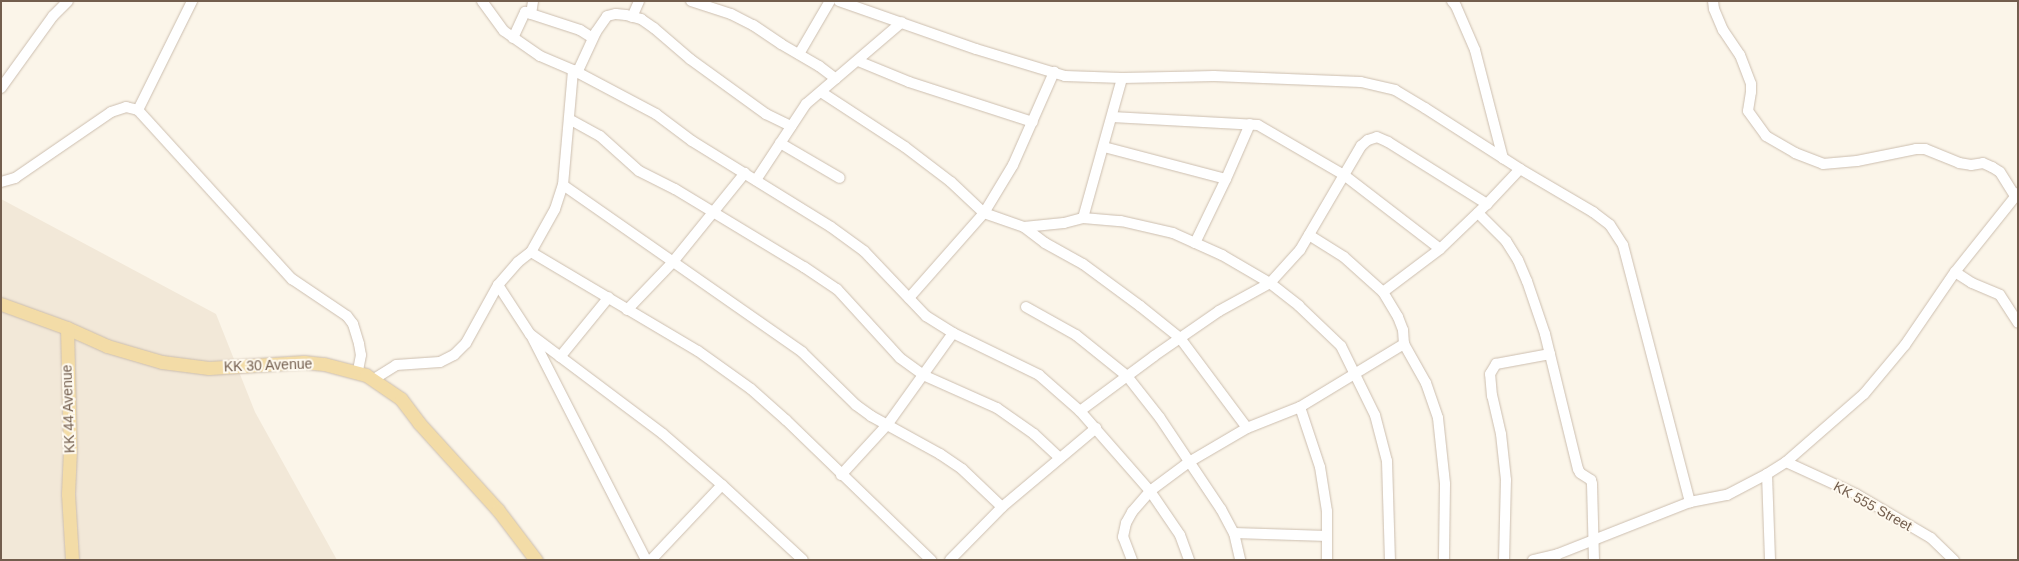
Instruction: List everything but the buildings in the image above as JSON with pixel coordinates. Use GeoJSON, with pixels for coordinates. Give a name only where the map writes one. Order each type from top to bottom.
{"type":"FeatureCollection","features":[{"type":"Feature","properties":{"kind":"main road"},"geometry":{"type":"LineString","coordinates":[[1,304],[67,328]]}},
{"type":"Feature","properties":{"kind":"main road","name":"KK 30 Avenue"},"geometry":{"type":"LineString","coordinates":[[67,328],[123,351],[184,366],[216,367],[304,362],[324,364],[358,372],[374,379],[401,400],[419,423],[498,510],[536,560]]}},
{"type":"Feature","properties":{"kind":"main road","name":"KK 44 Avenue"},"geometry":{"type":"LineString","coordinates":[[67,328],[70,450],[68,494],[72,560]]}},
{"type":"Feature","properties":{"kind":"street"},"geometry":{"type":"LineString","coordinates":[[1,88],[53,16],[68,1]]}},
{"type":"Feature","properties":{"kind":"street"},"geometry":{"type":"LineString","coordinates":[[138,110],[192,1]]}},
{"type":"Feature","properties":{"kind":"street"},"geometry":{"type":"LineString","coordinates":[[482,1],[504,31],[540,56],[575,72],[656,114],[692,141],[831,227],[864,251],[926,316],[953,333],[1039,375],[1080,411],[1150,491],[1180,535],[1189,560]]}},
{"type":"Feature","properties":{"kind":"street"},"geometry":{"type":"LineString","coordinates":[[530,14],[533,1]]}},
{"type":"Feature","properties":{"kind":"street"},"geometry":{"type":"LineString","coordinates":[[632,17],[640,1]]}},
{"type":"Feature","properties":{"kind":"street"},"geometry":{"type":"LineString","coordinates":[[690,1],[737,16],[819,66],[836,79]]}},
{"type":"Feature","properties":{"kind":"street"},"geometry":{"type":"LineString","coordinates":[[799,54],[830,1]]}},
{"type":"Feature","properties":{"kind":"street"},"geometry":{"type":"LineString","coordinates":[[839,1],[976,49],[1076,77],[1221,77],[1361,82],[1380,85],[1395,90],[1520,169],[1593,212],[1610,225],[1623,245],[1690,502]]}},
{"type":"Feature","properties":{"kind":"street"},"geometry":{"type":"LineString","coordinates":[[1452,1],[1456,6],[1475,50],[1503,158]]}},
{"type":"Feature","properties":{"kind":"street"},"geometry":{"type":"LineString","coordinates":[[1533,560],[1558,554],[1690,502],[1727,495],[1786,462],[1864,394],[1906,345],[1955,272],[2017,194],[2000,172],[1992,167],[1983,163],[1971,165],[1959,163],[1925,149],[1916,149],[1857,161],[1823,164],[1795,153],[1766,136],[1748,111],[1751,84],[1740,56],[1723,30],[1714,9],[1713,1]]}},
{"type":"Feature","properties":{"kind":"street"},"geometry":{"type":"LineString","coordinates":[[513,38],[525,12],[580,30],[593,38]]}},
{"type":"Feature","properties":{"kind":"street"},"geometry":{"type":"LineString","coordinates":[[374,379],[396,365],[440,362],[454,355],[466,343],[498,285],[518,262],[531,252],[555,209],[563,185],[575,72],[593,38],[608,16],[616,14],[641,19],[654,28],[690,59],[766,114],[791,126]]}},
{"type":"Feature","properties":{"kind":"street"},"geometry":{"type":"LineString","coordinates":[[756,180],[806,104],[902,22]]}},
{"type":"Feature","properties":{"kind":"street"},"geometry":{"type":"LineString","coordinates":[[858,61],[909,82],[1033,122]]}},
{"type":"Feature","properties":{"kind":"street"},"geometry":{"type":"LineString","coordinates":[[909,298],[984,213],[1013,166],[1054,72]]}},
{"type":"Feature","properties":{"kind":"street"},"geometry":{"type":"LineString","coordinates":[[1083,218],[1122,78]]}},
{"type":"Feature","properties":{"kind":"street"},"geometry":{"type":"LineString","coordinates":[[820,92],[905,147],[951,182],[984,213],[1024,227],[1045,243],[1083,264],[1140,306],[1180,338],[1247,428]]}},
{"type":"Feature","properties":{"kind":"street"},"geometry":{"type":"LineString","coordinates":[[1,182],[15,178],[111,112],[126,107],[138,110],[292,279],[347,316],[353,324],[359,344],[361,355],[358,372]]}},
{"type":"Feature","properties":{"kind":"street"},"geometry":{"type":"LineString","coordinates":[[1112,116],[1258,125],[1344,175],[1440,249]]}},
{"type":"Feature","properties":{"kind":"street"},"geometry":{"type":"LineString","coordinates":[[569,119],[600,136],[639,171],[675,189],[804,266],[837,289],[862,315],[885,344],[900,358],[923,375],[997,408],[1034,434],[1060,458]]}},
{"type":"Feature","properties":{"kind":"street"},"geometry":{"type":"LineString","coordinates":[[1195,243],[1226,179],[1250,124]]}},
{"type":"Feature","properties":{"kind":"street"},"geometry":{"type":"LineString","coordinates":[[1080,411],[1219,311],[1270,283],[1289,264],[1310,235],[1361,146],[1368,140],[1377,137],[1388,142],[1487,204]]}},
{"type":"Feature","properties":{"kind":"street"},"geometry":{"type":"LineString","coordinates":[[780,143],[840,178]]}},
{"type":"Feature","properties":{"kind":"street"},"geometry":{"type":"LineString","coordinates":[[1104,147],[1226,179]]}},
{"type":"Feature","properties":{"kind":"street"},"geometry":{"type":"LineString","coordinates":[[1383,292],[1440,249],[1487,204],[1520,169]]}},
{"type":"Feature","properties":{"kind":"street"},"geometry":{"type":"LineString","coordinates":[[627,310],[672,262],[745,173]]}},
{"type":"Feature","properties":{"kind":"street"},"geometry":{"type":"LineString","coordinates":[[563,185],[802,352],[856,405],[887,425],[940,454],[962,469],[1002,507]]}},
{"type":"Feature","properties":{"kind":"street"},"geometry":{"type":"LineString","coordinates":[[1478,213],[1506,241],[1518,260],[1532,296],[1550,354],[1578,469],[1580,473],[1591,480],[1592,484],[1592,541],[1594,560]]}},
{"type":"Feature","properties":{"kind":"street"},"geometry":{"type":"LineString","coordinates":[[1024,227],[1064,223],[1083,218],[1121,221],[1166,231],[1222,255],[1270,283],[1316,321],[1341,346],[1375,415],[1388,461],[1390,560]]}},
{"type":"Feature","properties":{"kind":"street"},"geometry":{"type":"LineString","coordinates":[[1310,235],[1344,257],[1383,292],[1398,317],[1403,330],[1404,344],[1426,383],[1438,418],[1445,484],[1444,560]]}},
{"type":"Feature","properties":{"kind":"street"},"geometry":{"type":"LineString","coordinates":[[531,252],[698,351],[751,389],[786,420],[841,475],[896,525],[931,560]]}},
{"type":"Feature","properties":{"kind":"street"},"geometry":{"type":"LineString","coordinates":[[1955,272],[1972,283],[2000,295],[2018,323]]}},
{"type":"Feature","properties":{"kind":"street"},"geometry":{"type":"LineString","coordinates":[[498,285],[530,334],[646,560]]}},
{"type":"Feature","properties":{"kind":"street"},"geometry":{"type":"LineString","coordinates":[[560,358],[609,297]]}},
{"type":"Feature","properties":{"kind":"street"},"geometry":{"type":"LineString","coordinates":[[1026,307],[1076,335],[1127,376],[1160,418],[1221,509],[1234,533],[1240,560]]}},
{"type":"Feature","properties":{"kind":"street"},"geometry":{"type":"LineString","coordinates":[[841,475],[887,425],[953,333]]}},
{"type":"Feature","properties":{"kind":"street"},"geometry":{"type":"LineString","coordinates":[[530,334],[663,434],[722,484],[803,560]]}},
{"type":"Feature","properties":{"kind":"street"},"geometry":{"type":"LineString","coordinates":[[1132,560],[1123,537],[1126,523],[1132,512],[1150,491],[1189,462],[1247,428],[1300,406],[1404,344]]}},
{"type":"Feature","properties":{"kind":"street"},"geometry":{"type":"LineString","coordinates":[[1504,560],[1506,480],[1501,434],[1492,396],[1490,374],[1496,364],[1550,354]]}},
{"type":"Feature","properties":{"kind":"street"},"geometry":{"type":"LineString","coordinates":[[1300,406],[1320,466],[1327,511],[1327,560]]}},
{"type":"Feature","properties":{"kind":"street"},"geometry":{"type":"LineString","coordinates":[[950,560],[1002,507],[1096,428]]}},
{"type":"Feature","properties":{"kind":"street","name":"KK 555 Street"},"geometry":{"type":"LineString","coordinates":[[1786,462],[1856,494],[1931,538],[1954,560]]}},
{"type":"Feature","properties":{"kind":"street"},"geometry":{"type":"LineString","coordinates":[[1767,474],[1770,560]]}},
{"type":"Feature","properties":{"kind":"street"},"geometry":{"type":"LineString","coordinates":[[651,560],[722,484]]}},
{"type":"Feature","properties":{"kind":"street"},"geometry":{"type":"LineString","coordinates":[[1234,533],[1327,536]]}},
{"type":"Feature","properties":{"kind":"shaded area"},"geometry":{"type":"Polygon","coordinates":[[[1,199],[216,314],[255,412],[337,560],[1,560],[1,199]]]}}]}
